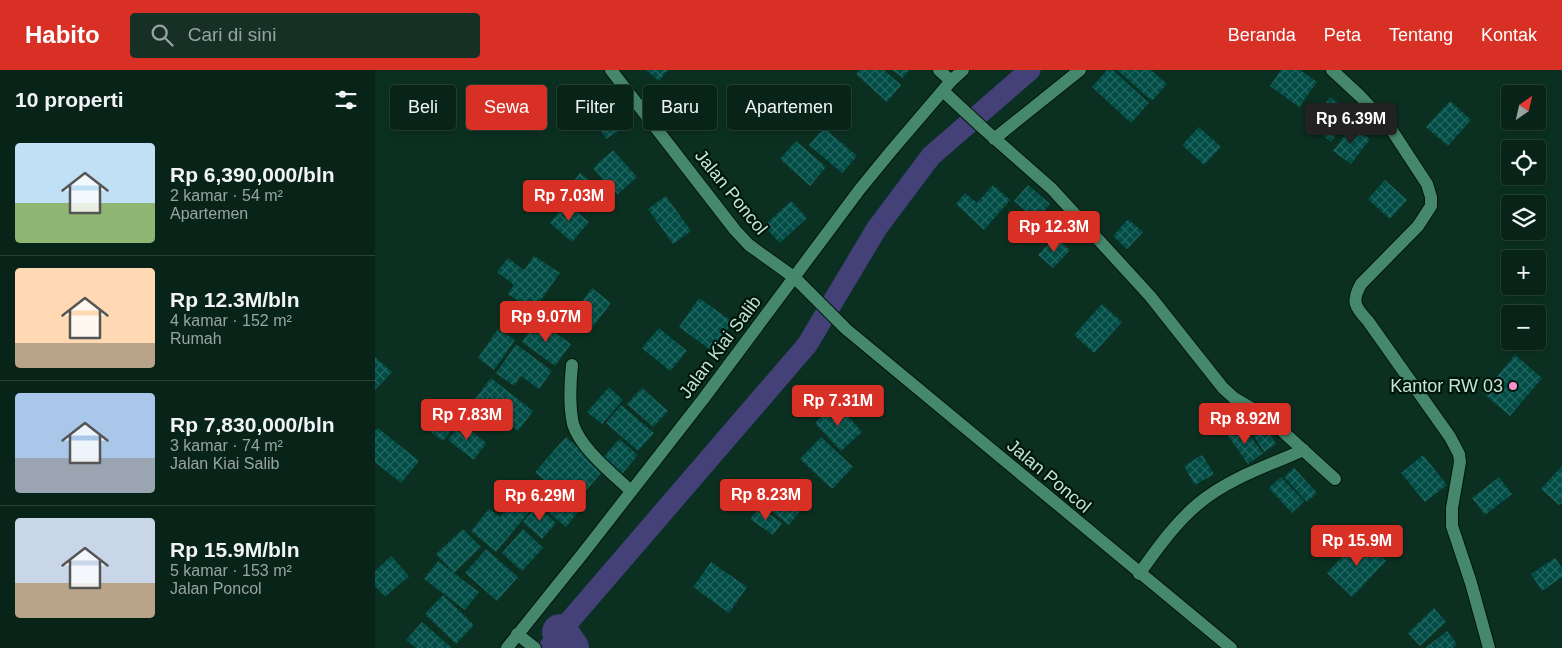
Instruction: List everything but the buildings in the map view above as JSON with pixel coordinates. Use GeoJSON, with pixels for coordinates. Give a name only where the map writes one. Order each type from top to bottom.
{"type":"FeatureCollection","features":[{"type":"Feature","properties":{"kind":"street","name":"Jalan Poncol"},"geometry":{"type":"LineString","coordinates":[[611,70],[735,230],[749,245],[795,278],[846,329],[1139,574],[1231,648]]}},
{"type":"Feature","properties":{"kind":"street"},"geometry":{"type":"LineString","coordinates":[[939,70],[951,81]]}},
{"type":"Feature","properties":{"kind":"street","name":"Jalan Kiai Salib"},"geometry":{"type":"LineString","coordinates":[[507,648],[795,278],[865,183],[951,81],[963,70]]}},
{"type":"Feature","properties":{"kind":"street"},"geometry":{"type":"LineString","coordinates":[[990,135],[1080,70]]}},
{"type":"Feature","properties":{"kind":"street"},"geometry":{"type":"LineString","coordinates":[[1332,70],[1391,129],[1427,184],[1431,197],[1431,206],[1418,226],[1361,284],[1356,293],[1355,302],[1357,309],[1368,321],[1450,437],[1459,454],[1460,470],[1452,508],[1452,526],[1471,583],[1489,648]]}},
{"type":"Feature","properties":{"kind":"street"},"geometry":{"type":"LineString","coordinates":[[943,91],[1052,189],[1150,296],[1223,388],[1234,398],[1268,418],[1335,479]]}},
{"type":"Feature","properties":{"kind":"street"},"geometry":{"type":"LineString","coordinates":[[572,365],[570,400],[573,425],[594,455],[631,491]]}},
{"type":"Feature","properties":{"kind":"street"},"geometry":{"type":"LineString","coordinates":[[1139,574],[1176,526],[1199,503],[1242,476],[1304,450]]}},
{"type":"Feature","properties":{"kind":"street"},"geometry":{"type":"LineString","coordinates":[[517,634],[535,647]]}},
{"type":"Feature","properties":{"kind":"waterway"},"geometry":{"type":"LineString","coordinates":[[549,648],[560,632],[807,345],[877,228],[931,156],[1030,70]]}},
{"type":"Feature","properties":{"kind":"waterway"},"geometry":{"type":"LineString","coordinates":[[560,632],[571,648]]}},
{"type":"Feature","properties":{"kind":"place","name":"Kantor RW 03"},"geometry":{"type":"Point","coordinates":[1513,386]}}]}
